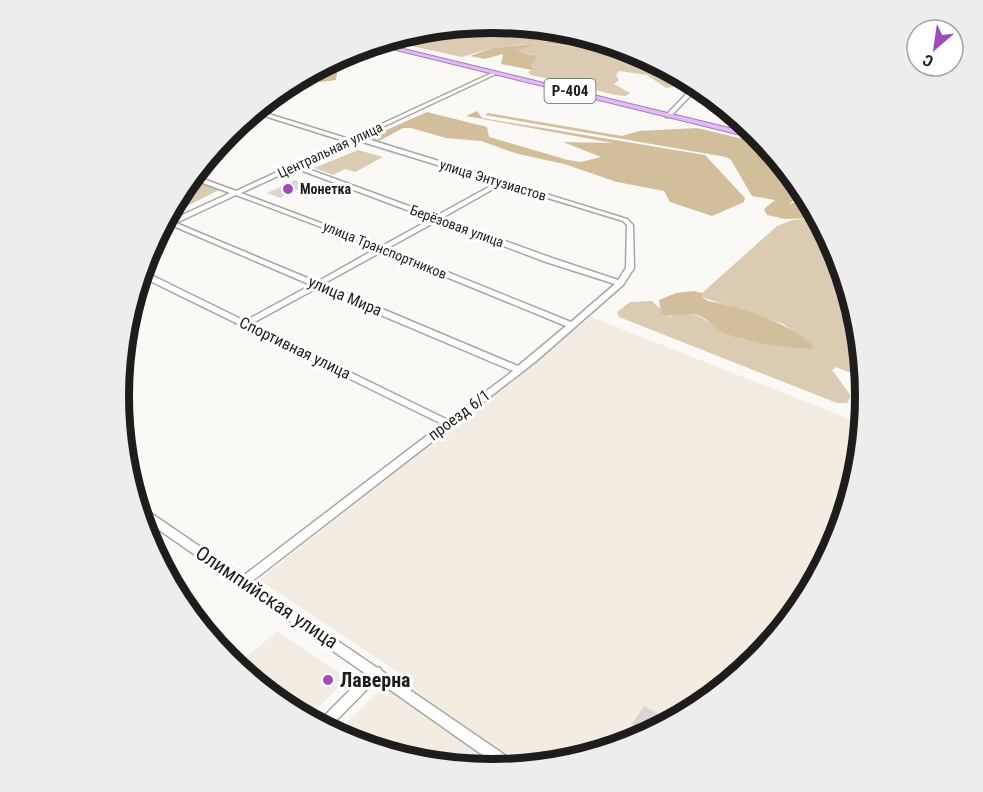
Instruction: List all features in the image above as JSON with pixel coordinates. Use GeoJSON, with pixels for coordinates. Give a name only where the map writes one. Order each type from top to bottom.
{"type":"FeatureCollection","features":[{"type":"Feature","properties":{"kind":"highway","name":"Р-404"},"geometry":{"type":"LineString","coordinates":[[390,48],[742,134]]}},
{"type":"Feature","properties":{"kind":"street","name":"Центральная улица"},"geometry":{"type":"LineString","coordinates":[[172,223],[496,73]]}},
{"type":"Feature","properties":{"kind":"street"},"geometry":{"type":"LineString","coordinates":[[668,116],[691,93]]}},
{"type":"Feature","properties":{"kind":"street","name":"улица Энтузиастов"},"geometry":{"type":"LineString","coordinates":[[264,114],[628,222]]}},
{"type":"Feature","properties":{"kind":"street","name":"Берёзовая улица"},"geometry":{"type":"LineString","coordinates":[[295,166],[620,283]]}},
{"type":"Feature","properties":{"kind":"street","name":"улица Транспортников"},"geometry":{"type":"LineString","coordinates":[[201,180],[385,249],[572,325]]}},
{"type":"Feature","properties":{"kind":"street"},"geometry":{"type":"LineString","coordinates":[[246,324],[502,183]]}},
{"type":"Feature","properties":{"kind":"street","name":"проезд 6/1"},"geometry":{"type":"LineString","coordinates":[[244,581],[519,370],[620,283],[630,268],[628,222]]}},
{"type":"Feature","properties":{"kind":"street","name":"улица Мира"},"geometry":{"type":"LineString","coordinates":[[171,226],[320,285],[519,370]]}},
{"type":"Feature","properties":{"kind":"street","name":"Спортивная улица"},"geometry":{"type":"LineString","coordinates":[[149,277],[447,423]]}},
{"type":"Feature","properties":{"kind":"street","name":"Олимпийская улица"},"geometry":{"type":"LineString","coordinates":[[150,518],[500,759]]}},
{"type":"Feature","properties":{"kind":"street"},"geometry":{"type":"LineString","coordinates":[[328,720],[376,672]]}},
{"type":"Feature","properties":{"kind":"shaded area"},"geometry":{"type":"Polygon","coordinates":[[[468,34],[539,36],[559,39],[542,42],[546,44],[596,48],[608,52],[652,70],[679,86],[666,88],[647,75],[619,71],[616,75],[619,80],[614,84],[630,93],[626,96],[531,75],[528,72],[534,68],[531,65],[533,55],[518,51],[529,46],[526,44],[492,48],[462,57],[402,44],[468,34]]]}},
{"type":"Feature","properties":{"kind":"shaded area"},"geometry":{"type":"Polygon","coordinates":[[[560,40],[595,48],[540,43],[560,40]]]}},
{"type":"Feature","properties":{"kind":"shaded area"},"geometry":{"type":"Polygon","coordinates":[[[532,45],[518,51],[538,57],[531,65],[534,69],[532,70],[501,64],[503,54],[485,59],[470,56],[492,48],[532,45]]]}},
{"type":"Feature","properties":{"kind":"shaded area"},"geometry":{"type":"Polygon","coordinates":[[[338,67],[336,80],[322,82],[313,80],[338,67]]]}},
{"type":"Feature","properties":{"kind":"shaded area"},"geometry":{"type":"Polygon","coordinates":[[[477,111],[482,118],[705,155],[745,198],[744,202],[712,216],[670,202],[664,191],[617,182],[564,164],[518,154],[481,141],[446,138],[411,128],[403,128],[379,141],[372,139],[373,136],[427,112],[487,127],[489,137],[568,160],[581,162],[601,157],[563,142],[613,143],[466,116],[477,111]]]}},
{"type":"Feature","properties":{"kind":"shaded area"},"geometry":{"type":"Polygon","coordinates":[[[488,113],[622,136],[639,131],[697,128],[749,140],[795,198],[789,205],[797,201],[808,218],[785,219],[767,215],[764,209],[775,200],[752,196],[731,160],[726,157],[485,115],[488,113]]]}},
{"type":"Feature","properties":{"kind":"shaded area"},"geometry":{"type":"Polygon","coordinates":[[[358,150],[383,157],[355,172],[345,169],[333,175],[314,168],[358,150]]]}},
{"type":"Feature","properties":{"kind":"shaded area"},"geometry":{"type":"Polygon","coordinates":[[[199,182],[219,190],[180,210],[199,182]]]}},
{"type":"Feature","properties":{"kind":"shaded area"},"geometry":{"type":"Polygon","coordinates":[[[808,218],[827,257],[842,302],[848,325],[854,374],[836,367],[832,370],[851,396],[847,403],[837,403],[619,317],[617,312],[630,302],[652,301],[669,317],[680,314],[698,316],[726,333],[744,339],[805,349],[813,345],[783,324],[702,297],[702,293],[777,226],[792,220],[808,218]]]}},
{"type":"Feature","properties":{"kind":"shaded area"},"geometry":{"type":"Polygon","coordinates":[[[694,291],[702,293],[702,297],[708,301],[749,311],[790,329],[813,345],[812,349],[755,342],[733,336],[720,331],[693,314],[669,316],[661,313],[659,300],[676,293],[694,291]]]}},
{"type":"Feature","properties":{"kind":"shaded area"},"geometry":{"type":"Polygon","coordinates":[[[591,317],[854,421],[848,467],[827,535],[806,578],[779,617],[748,653],[693,698],[652,722],[585,747],[515,758],[444,756],[398,747],[342,727],[398,672],[259,580],[591,317]]]}},
{"type":"Feature","properties":{"kind":"shaded area"},"geometry":{"type":"Polygon","coordinates":[[[277,631],[348,679],[313,712],[290,698],[243,660],[277,631]]]}},
{"type":"Feature","properties":{"kind":"building","name":"Монетка"},"geometry":{"type":"Polygon","coordinates":[[[295,180],[308,184],[280,198],[267,193],[295,180]]]}},
{"type":"Feature","properties":{"kind":"building"},"geometry":{"type":"Polygon","coordinates":[[[644,706],[662,716],[638,728],[632,724],[644,706]]]}},
{"type":"Feature","properties":{"kind":"place","name":"Монетка"},"geometry":{"type":"Point","coordinates":[288,189]}},
{"type":"Feature","properties":{"kind":"place","name":"Лаверна"},"geometry":{"type":"Point","coordinates":[328,680]}}]}
